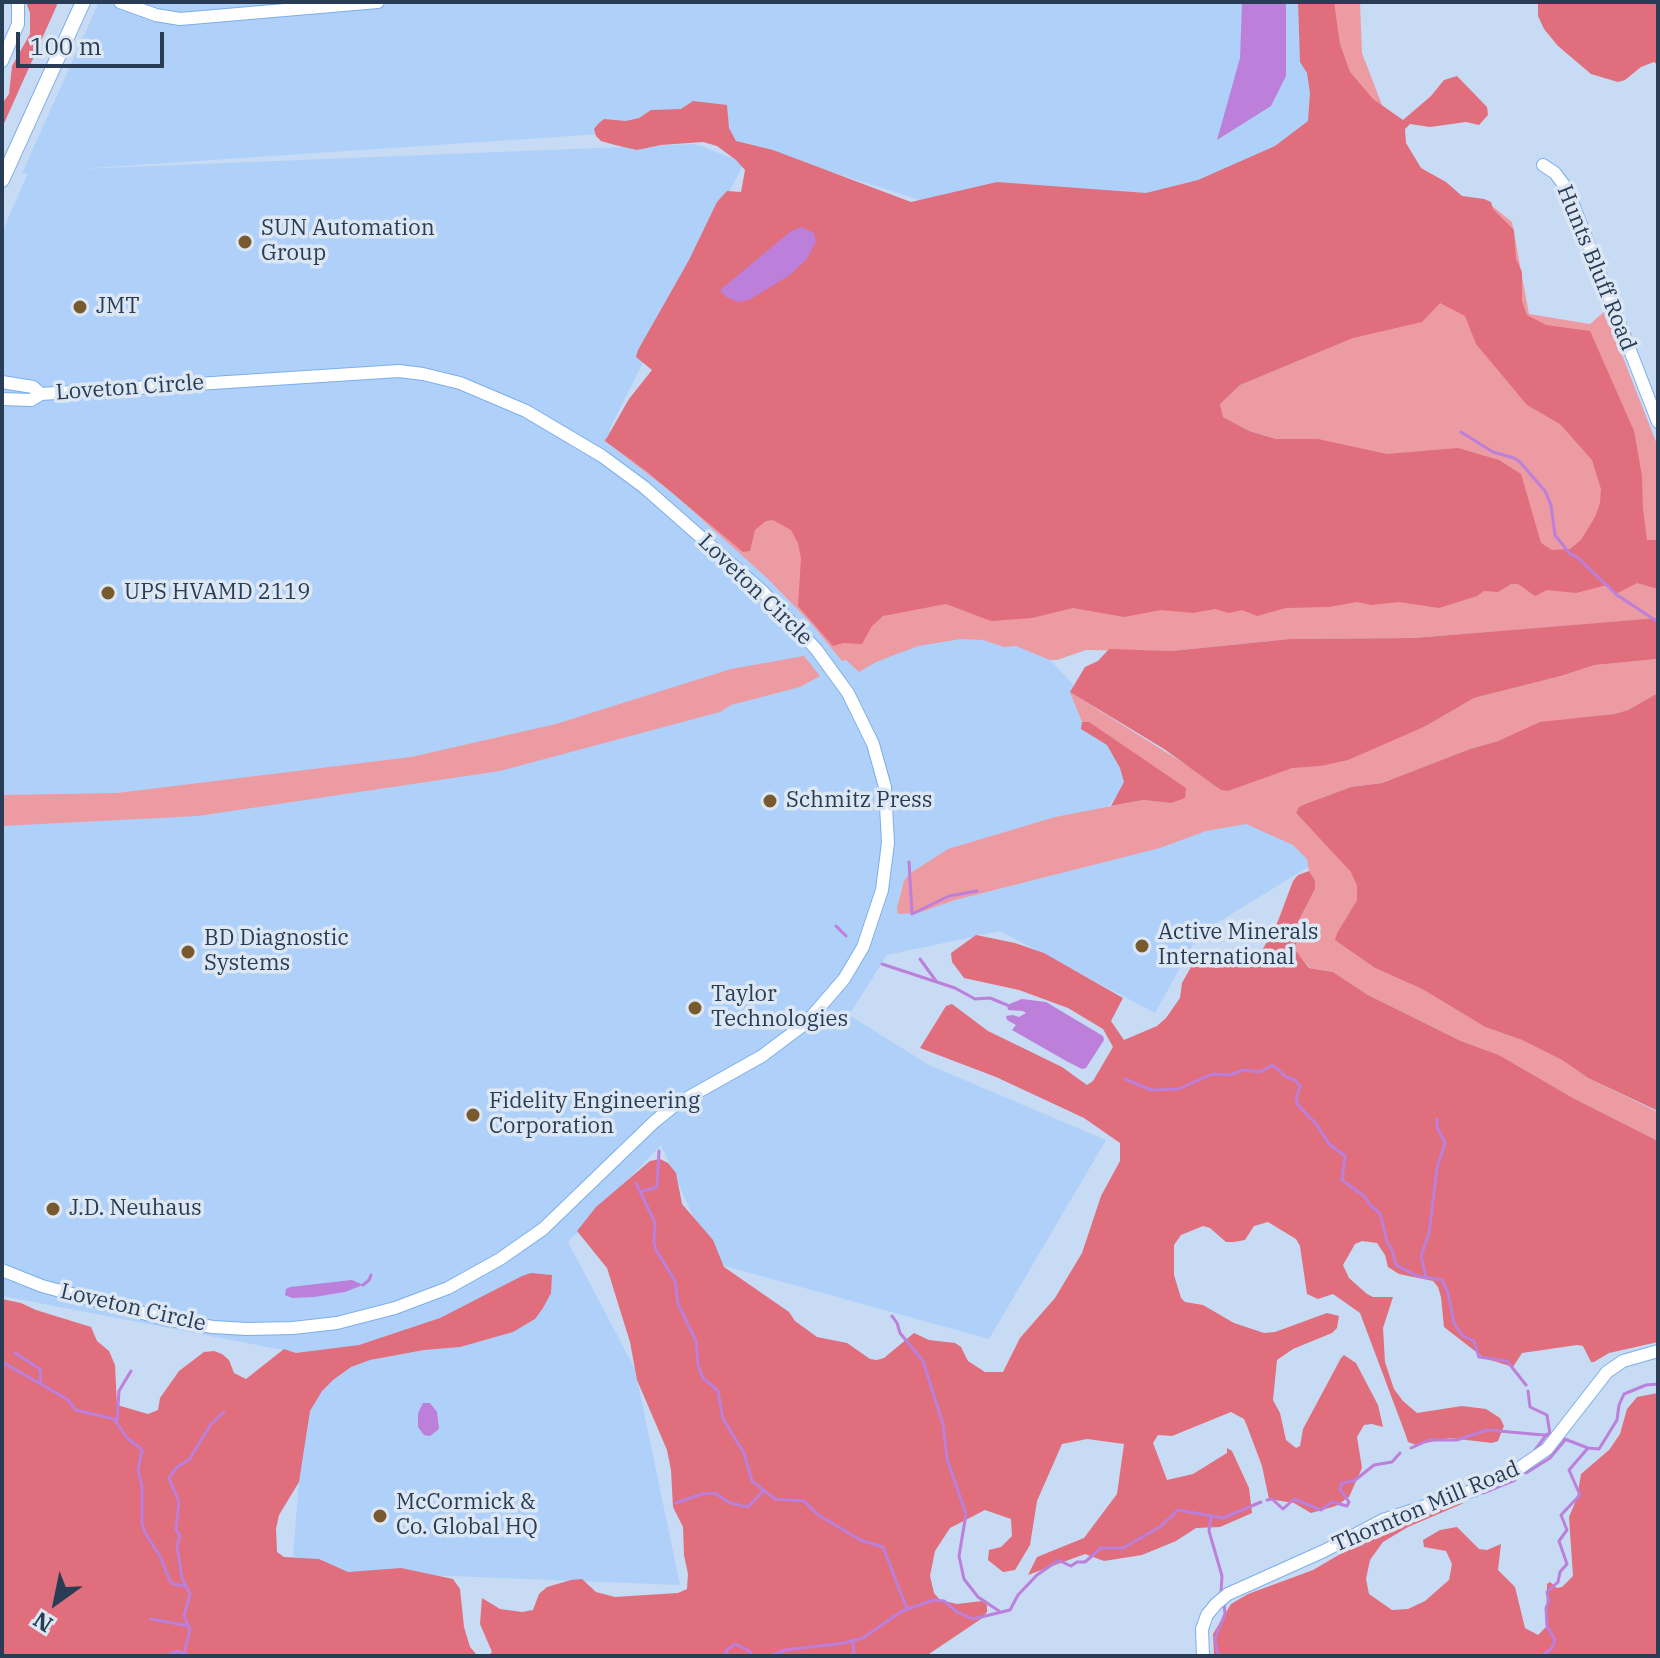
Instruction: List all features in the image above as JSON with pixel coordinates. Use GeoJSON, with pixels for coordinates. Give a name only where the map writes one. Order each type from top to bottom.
{"type":"FeatureCollection","features":[{"type":"Feature","properties":{"kind":"main road"},"geometry":{"type":"LineString","coordinates":[[2,180],[83,2]]}},
{"type":"Feature","properties":{"kind":"street"},"geometry":{"type":"LineString","coordinates":[[2,61],[18,24],[18,2]]}},
{"type":"Feature","properties":{"kind":"street"},"geometry":{"type":"LineString","coordinates":[[120,2],[156,15],[180,19],[378,2]]}},
{"type":"Feature","properties":{"kind":"street","name":"Hunts Bluff Road"},"geometry":{"type":"LineString","coordinates":[[1543,165],[1555,173],[1567,189],[1658,422]]}},
{"type":"Feature","properties":{"kind":"street","name":"Loveton Circle"},"geometry":{"type":"LineString","coordinates":[[2,399],[31,400],[41,394],[399,371],[460,383],[526,411],[602,456],[644,487],[763,592],[816,649],[848,693],[873,744],[885,787],[888,843],[882,890],[863,947],[838,987],[806,1023],[762,1056],[675,1105],[536,1234],[492,1265],[448,1288],[395,1308],[337,1323],[239,1329],[193,1325],[146,1314],[42,1286],[2,1270]]}},
{"type":"Feature","properties":{"kind":"street","name":"Loveton Circle"},"geometry":{"type":"LineString","coordinates":[[2,382],[33,387],[41,394]]}},
{"type":"Feature","properties":{"kind":"street","name":"Thornton Mill Road"},"geometry":{"type":"LineString","coordinates":[[1203,1656],[1202,1629],[1207,1615],[1228,1594],[1324,1551],[1383,1520],[1499,1480],[1535,1460],[1563,1431],[1607,1372],[1623,1361],[1658,1351]]}},
{"type":"Feature","properties":{"kind":"shaded area"},"geometry":{"type":"Polygon","coordinates":[[[26,2],[56,2],[57,5],[2,128],[2,104],[9,94],[12,66],[30,34],[30,13],[26,2]]]}},
{"type":"Feature","properties":{"kind":"shaded area"},"geometry":{"type":"Polygon","coordinates":[[[99,2],[1315,2],[1339,518],[920,200],[691,128],[78,169],[696,144],[744,163],[609,430],[848,626],[1010,617],[1109,723],[1131,777],[1106,809],[1277,779],[1313,864],[1199,934],[1155,1013],[1000,931],[887,955],[849,1015],[929,1065],[1106,1140],[989,1339],[714,1263],[661,1145],[568,1242],[635,1369],[680,1585],[347,1572],[293,1556],[309,1355],[2,1296],[2,232],[28,173],[22,173],[99,2]]]}},
{"type":"Feature","properties":{"kind":"shaded area"},"geometry":{"type":"Polygon","coordinates":[[[1242,2],[1286,2],[1286,76],[1271,106],[1217,140],[1240,58],[1242,2]]]}},
{"type":"Feature","properties":{"kind":"shaded area"},"geometry":{"type":"Polygon","coordinates":[[[1298,2],[1334,2],[1340,44],[1350,72],[1373,99],[1403,120],[1444,80],[1457,76],[1487,107],[1488,115],[1479,125],[1466,122],[1430,127],[1410,124],[1405,129],[1406,143],[1421,168],[1446,182],[1462,196],[1491,202],[1493,209],[1514,230],[1516,259],[1522,272],[1522,301],[1527,315],[1546,325],[1590,331],[1634,431],[1642,476],[1647,540],[1658,540],[1658,589],[1637,583],[1618,593],[1611,591],[1607,585],[1576,593],[1547,590],[1535,596],[1518,584],[1511,584],[1498,592],[1484,591],[1439,608],[1399,602],[1371,605],[1357,602],[1329,607],[1286,608],[1257,616],[1242,610],[1229,613],[1215,609],[1193,613],[1161,610],[1124,617],[1073,608],[1032,618],[991,621],[946,604],[883,616],[872,626],[862,644],[833,646],[798,606],[801,558],[791,530],[773,520],[766,521],[755,530],[750,551],[743,552],[645,470],[605,441],[629,399],[652,370],[636,357],[638,350],[689,260],[717,202],[727,191],[741,192],[745,170],[717,146],[703,142],[637,150],[601,141],[594,129],[604,119],[626,121],[639,118],[651,110],[681,109],[693,101],[727,105],[729,128],[736,141],[773,150],[911,202],[997,182],[1146,193],[1198,180],[1275,146],[1308,121],[1310,93],[1307,73],[1300,62],[1298,2]],[[1440,303],[1422,322],[1353,338],[1240,385],[1220,404],[1223,417],[1249,431],[1276,439],[1318,439],[1387,454],[1458,448],[1499,460],[1521,474],[1541,543],[1552,550],[1570,549],[1581,540],[1600,503],[1601,489],[1592,460],[1560,424],[1527,405],[1476,344],[1465,316],[1440,303]]]}},
{"type":"Feature","properties":{"kind":"shaded area"},"geometry":{"type":"Polygon","coordinates":[[[1315,2],[1360,2],[1362,53],[1423,212],[1491,205],[1512,222],[1529,314],[1590,324],[1605,311],[1658,447],[1658,629],[1637,620],[1414,638],[1290,639],[1171,651],[1086,650],[1057,660],[1016,646],[1004,647],[983,640],[961,639],[918,646],[859,672],[846,660],[842,661],[810,622],[767,578],[675,495],[604,440],[920,200],[983,335],[1339,518],[1318,439],[1276,439],[1249,431],[1223,417],[1220,404],[1240,385],[1331,347],[1315,2]]]}},
{"type":"Feature","properties":{"kind":"shaded area"},"geometry":{"type":"Polygon","coordinates":[[[1538,2],[1658,2],[1658,65],[1654,62],[1641,67],[1618,82],[1591,74],[1558,46],[1544,29],[1538,16],[1538,2]]]}},
{"type":"Feature","properties":{"kind":"shaded area"},"geometry":{"type":"Polygon","coordinates":[[[801,227],[814,233],[816,241],[807,259],[790,275],[749,300],[738,302],[726,297],[720,290],[791,231],[801,227]]]}},
{"type":"Feature","properties":{"kind":"shaded area"},"geometry":{"type":"Polygon","coordinates":[[[1658,618],[1658,659],[1595,665],[1474,698],[1426,726],[1348,760],[1292,768],[1228,791],[1221,790],[1164,749],[1070,692],[1085,667],[1098,661],[1109,649],[1171,651],[1290,639],[1414,638],[1658,618]]]}},
{"type":"Feature","properties":{"kind":"shaded area"},"geometry":{"type":"Polygon","coordinates":[[[804,656],[820,676],[800,687],[731,705],[720,712],[500,771],[198,816],[2,826],[2,795],[117,793],[411,757],[556,724],[731,669],[804,656]]]}},
{"type":"Feature","properties":{"kind":"shaded area"},"geometry":{"type":"Polygon","coordinates":[[[1658,659],[1658,693],[1628,710],[1540,723],[1382,783],[1351,787],[1305,804],[1296,813],[1352,872],[1357,886],[1357,900],[1336,940],[1375,968],[1422,989],[1485,1027],[1522,1040],[1562,1060],[1588,1078],[1658,1112],[1658,1141],[1573,1098],[1499,1055],[1461,1041],[1368,995],[1333,972],[1310,968],[1296,952],[1296,926],[1315,889],[1307,859],[1293,845],[1246,824],[1206,831],[1160,848],[955,900],[918,913],[898,914],[904,881],[909,874],[948,849],[1055,817],[1143,800],[1171,803],[1185,788],[1089,723],[1082,722],[1070,692],[1228,791],[1292,767],[1321,766],[1426,726],[1474,698],[1595,665],[1658,659]]]}},
{"type":"Feature","properties":{"kind":"shaded area"},"geometry":{"type":"Polygon","coordinates":[[[1658,693],[1658,1111],[1588,1078],[1562,1060],[1522,1040],[1485,1027],[1422,989],[1375,968],[1335,940],[1357,900],[1357,886],[1351,872],[1296,813],[1305,804],[1351,787],[1382,783],[1498,741],[1540,722],[1614,714],[1628,710],[1658,693]]]}},
{"type":"Feature","properties":{"kind":"shaded area"},"geometry":{"type":"Polygon","coordinates":[[[1082,722],[1089,722],[1186,788],[1185,798],[1171,803],[1143,800],[1111,806],[1124,782],[1120,768],[1107,745],[1081,729],[1082,722]]]}},
{"type":"Feature","properties":{"kind":"shaded area"},"geometry":{"type":"Polygon","coordinates":[[[1309,871],[1315,880],[1315,889],[1296,926],[1296,951],[1309,968],[1333,972],[1368,995],[1461,1041],[1499,1055],[1573,1098],[1658,1141],[1658,1342],[1609,1353],[1594,1362],[1591,1362],[1583,1346],[1577,1345],[1522,1353],[1513,1367],[1484,1358],[1444,1327],[1441,1297],[1433,1281],[1399,1274],[1388,1267],[1377,1243],[1362,1241],[1355,1244],[1343,1265],[1349,1278],[1367,1294],[1393,1297],[1383,1328],[1385,1362],[1394,1389],[1403,1401],[1417,1413],[1462,1406],[1486,1409],[1500,1418],[1504,1426],[1498,1441],[1492,1443],[1450,1438],[1416,1445],[1408,1442],[1360,1313],[1333,1294],[1318,1299],[1307,1294],[1300,1246],[1296,1239],[1268,1222],[1254,1226],[1245,1240],[1234,1242],[1226,1242],[1203,1226],[1181,1235],[1174,1245],[1174,1275],[1185,1302],[1203,1305],[1234,1323],[1264,1333],[1327,1313],[1339,1316],[1337,1328],[1332,1333],[1293,1349],[1277,1360],[1273,1400],[1280,1413],[1286,1440],[1296,1448],[1300,1446],[1303,1429],[1341,1358],[1344,1355],[1356,1363],[1378,1405],[1383,1427],[1364,1425],[1357,1437],[1362,1468],[1349,1497],[1336,1506],[1311,1513],[1294,1503],[1269,1499],[1262,1466],[1244,1419],[1231,1412],[1172,1436],[1158,1435],[1153,1443],[1167,1480],[1193,1474],[1227,1453],[1227,1448],[1232,1451],[1249,1488],[1252,1513],[1220,1527],[1196,1528],[1176,1541],[1142,1555],[1104,1561],[1085,1554],[1028,1575],[1037,1557],[1084,1538],[1117,1494],[1124,1444],[1087,1439],[1062,1444],[1037,1501],[1030,1545],[1015,1570],[1003,1572],[988,1560],[989,1550],[1001,1547],[1012,1536],[1011,1519],[985,1510],[950,1528],[935,1551],[930,1576],[934,1593],[940,1600],[957,1604],[982,1601],[987,1605],[987,1612],[926,1656],[2,1656],[2,1299],[91,1327],[97,1341],[109,1351],[115,1365],[117,1405],[148,1414],[158,1410],[160,1398],[179,1371],[204,1352],[222,1354],[229,1360],[234,1373],[246,1379],[284,1349],[296,1353],[359,1345],[440,1318],[522,1276],[531,1273],[552,1275],[551,1293],[543,1308],[535,1319],[513,1332],[460,1347],[370,1360],[351,1367],[333,1380],[310,1411],[299,1482],[279,1515],[276,1529],[277,1552],[284,1557],[319,1559],[348,1572],[401,1568],[453,1579],[460,1589],[464,1627],[470,1647],[476,1654],[489,1655],[492,1652],[480,1624],[482,1598],[500,1609],[522,1612],[533,1610],[539,1594],[547,1587],[571,1580],[582,1579],[596,1592],[615,1597],[678,1593],[687,1589],[683,1527],[673,1507],[667,1450],[637,1380],[630,1342],[607,1268],[577,1231],[596,1207],[650,1161],[660,1159],[676,1173],[682,1204],[713,1240],[724,1267],[789,1312],[795,1321],[817,1337],[847,1343],[870,1359],[877,1360],[884,1358],[914,1333],[929,1340],[955,1343],[961,1347],[968,1361],[985,1372],[1003,1372],[1020,1338],[1055,1298],[1082,1253],[1101,1196],[1120,1161],[1120,1143],[1084,1118],[996,1077],[920,1048],[946,1006],[952,1004],[988,1031],[1062,1067],[1087,1085],[1093,1081],[1113,1047],[1103,1029],[1068,1008],[1019,990],[964,978],[952,962],[951,953],[976,935],[1044,953],[1123,998],[1111,1021],[1124,1040],[1157,1026],[1166,1018],[1180,998],[1182,983],[1191,967],[1200,964],[1217,968],[1238,961],[1257,960],[1278,921],[1293,881],[1298,875],[1309,871]]]}},
{"type":"Feature","properties":{"kind":"shaded area"},"geometry":{"type":"Polygon","coordinates":[[[1022,999],[1046,1002],[1103,1036],[1104,1040],[1086,1068],[1068,1062],[1012,1030],[1016,1025],[1006,1016],[1019,1017],[1026,1013],[1008,1010],[1007,1005],[1022,999]]]}},
{"type":"Feature","properties":{"kind":"shaded area"},"geometry":{"type":"Polygon","coordinates":[[[352,1280],[363,1285],[345,1292],[314,1297],[292,1298],[285,1295],[290,1287],[352,1280]]]}},
{"type":"Feature","properties":{"kind":"shaded area"},"geometry":{"type":"Polygon","coordinates":[[[1658,1393],[1658,1656],[1214,1656],[1213,1634],[1231,1604],[1248,1594],[1313,1570],[1404,1521],[1464,1503],[1408,1527],[1383,1542],[1370,1560],[1366,1579],[1369,1594],[1392,1610],[1408,1609],[1425,1601],[1449,1580],[1452,1564],[1446,1551],[1424,1547],[1423,1540],[1440,1530],[1457,1527],[1479,1549],[1487,1550],[1501,1544],[1498,1570],[1515,1587],[1525,1628],[1538,1635],[1546,1627],[1547,1584],[1550,1582],[1557,1588],[1562,1587],[1573,1576],[1569,1517],[1577,1498],[1581,1474],[1609,1450],[1620,1434],[1627,1409],[1637,1397],[1658,1393]]]}},
{"type":"Feature","properties":{"kind":"shaded area"},"geometry":{"type":"Polygon","coordinates":[[[423,1403],[430,1403],[437,1412],[439,1429],[430,1436],[424,1435],[418,1427],[418,1413],[423,1403]]]}},
{"type":"Feature","properties":{"kind":"waterway"},"geometry":{"type":"LineString","coordinates":[[1461,432],[1493,452],[1520,462],[1545,491],[1551,505],[1555,535],[1570,554],[1617,595],[1658,622]]}},
{"type":"Feature","properties":{"kind":"waterway"},"geometry":{"type":"LineString","coordinates":[[909,862],[912,914],[949,896],[977,891]]}},
{"type":"Feature","properties":{"kind":"waterway"},"geometry":{"type":"LineString","coordinates":[[836,926],[846,936]]}},
{"type":"Feature","properties":{"kind":"waterway"},"geometry":{"type":"LineString","coordinates":[[920,959],[936,981]]}},
{"type":"Feature","properties":{"kind":"waterway"},"geometry":{"type":"LineString","coordinates":[[882,964],[955,988],[975,999],[990,998],[1007,1005]]}},
{"type":"Feature","properties":{"kind":"waterway"},"geometry":{"type":"LineString","coordinates":[[1125,1079],[1151,1090],[1179,1089],[1212,1074],[1229,1075],[1244,1070],[1260,1072],[1273,1065],[1286,1077],[1295,1080],[1300,1086],[1296,1099],[1298,1105],[1317,1125],[1329,1144],[1345,1156],[1342,1180],[1380,1213],[1396,1265],[1417,1276],[1442,1280],[1454,1323],[1463,1336],[1474,1341],[1479,1357],[1507,1361],[1526,1385]]}},
{"type":"Feature","properties":{"kind":"waterway"},"geometry":{"type":"LineString","coordinates":[[1426,1277],[1421,1256],[1429,1233],[1437,1168],[1445,1143],[1437,1127],[1437,1119]]}},
{"type":"Feature","properties":{"kind":"waterway"},"geometry":{"type":"LineString","coordinates":[[640,1192],[657,1187],[659,1151]]}},
{"type":"Feature","properties":{"kind":"waterway"},"geometry":{"type":"LineString","coordinates":[[636,1183],[655,1223],[656,1250],[675,1281],[678,1304],[696,1341],[698,1365],[703,1378],[718,1391],[723,1419],[744,1453],[752,1481],[775,1499],[804,1501],[817,1514],[860,1540],[883,1547],[907,1609]]}},
{"type":"Feature","properties":{"kind":"waterway"},"geometry":{"type":"LineString","coordinates":[[363,1285],[371,1275]]}},
{"type":"Feature","properties":{"kind":"waterway"},"geometry":{"type":"LineString","coordinates":[[892,1316],[900,1333],[923,1361],[943,1424],[947,1459],[966,1514],[959,1556],[964,1579],[978,1597],[999,1611]]}},
{"type":"Feature","properties":{"kind":"waterway"},"geometry":{"type":"LineString","coordinates":[[15,1353],[40,1369],[41,1384]]}},
{"type":"Feature","properties":{"kind":"waterway"},"geometry":{"type":"LineString","coordinates":[[2,1362],[67,1399],[76,1410],[114,1419],[128,1439],[139,1447],[142,1451],[138,1470],[145,1533],[160,1556],[170,1581],[184,1586]]}},
{"type":"Feature","properties":{"kind":"waterway"},"geometry":{"type":"LineString","coordinates":[[117,1421],[119,1391],[131,1371]]}},
{"type":"Feature","properties":{"kind":"waterway"},"geometry":{"type":"LineString","coordinates":[[1562,1438],[1599,1449],[1617,1420],[1624,1394],[1646,1385],[1658,1384]]}},
{"type":"Feature","properties":{"kind":"waterway"},"geometry":{"type":"LineString","coordinates":[[1528,1391],[1530,1407],[1547,1415],[1550,1434]]}},
{"type":"Feature","properties":{"kind":"waterway"},"geometry":{"type":"LineString","coordinates":[[184,1654],[190,1630],[184,1616],[190,1594],[182,1578],[177,1546],[180,1536],[176,1529],[179,1502],[169,1478],[177,1467],[189,1460],[211,1424],[224,1412]]}},
{"type":"Feature","properties":{"kind":"waterway"},"geometry":{"type":"LineString","coordinates":[[1411,1448],[1429,1440],[1457,1440],[1487,1430],[1555,1436]]}},
{"type":"Feature","properties":{"kind":"waterway"},"geometry":{"type":"LineString","coordinates":[[1535,1450],[1547,1434]]}},
{"type":"Feature","properties":{"kind":"waterway"},"geometry":{"type":"LineString","coordinates":[[1526,1473],[1550,1458],[1565,1440]]}},
{"type":"Feature","properties":{"kind":"waterway"},"geometry":{"type":"LineString","coordinates":[[1542,1656],[1552,1648],[1555,1640],[1547,1626],[1547,1592],[1558,1582],[1560,1572],[1567,1564],[1559,1541],[1567,1530],[1561,1515],[1580,1495],[1569,1470],[1588,1448]]}},
{"type":"Feature","properties":{"kind":"waterway"},"geometry":{"type":"LineString","coordinates":[[1267,1500],[1272,1499],[1283,1509],[1294,1499],[1321,1510],[1332,1502],[1347,1506],[1349,1502],[1340,1489],[1342,1483],[1354,1481],[1374,1465],[1392,1462],[1400,1453]]}},
{"type":"Feature","properties":{"kind":"waterway"},"geometry":{"type":"LineString","coordinates":[[1483,1493],[1515,1480]]}},
{"type":"Feature","properties":{"kind":"waterway"},"geometry":{"type":"LineString","coordinates":[[676,1503],[715,1493],[730,1503],[748,1507],[763,1491]]}},
{"type":"Feature","properties":{"kind":"waterway"},"geometry":{"type":"LineString","coordinates":[[771,1656],[785,1650],[863,1638],[902,1611],[934,1600],[944,1601],[957,1612],[973,1619],[1010,1610],[1018,1595],[1037,1575],[1056,1562],[1071,1566],[1085,1562],[1101,1548],[1123,1548],[1160,1527],[1178,1510],[1223,1518],[1261,1502]]}},
{"type":"Feature","properties":{"kind":"waterway"},"geometry":{"type":"LineString","coordinates":[[1211,1516],[1209,1531],[1222,1576],[1221,1592]]}},
{"type":"Feature","properties":{"kind":"waterway"},"geometry":{"type":"LineString","coordinates":[[1218,1656],[1215,1638],[1225,1614],[1224,1603]]}},
{"type":"Feature","properties":{"kind":"waterway"},"geometry":{"type":"LineString","coordinates":[[151,1619],[189,1626]]}},
{"type":"Feature","properties":{"kind":"waterway"},"geometry":{"type":"LineString","coordinates":[[853,1641],[854,1656]]}},
{"type":"Feature","properties":{"kind":"waterway"},"geometry":{"type":"LineString","coordinates":[[725,1656],[735,1644],[753,1656]]}},
{"type":"Feature","properties":{"kind":"waterway"},"geometry":{"type":"LineString","coordinates":[[166,1656],[177,1651],[190,1656]]}},
{"type":"Feature","properties":{"kind":"place","name":"SUN Automation Group"},"geometry":{"type":"Point","coordinates":[245,242]}},
{"type":"Feature","properties":{"kind":"place","name":"JMT"},"geometry":{"type":"Point","coordinates":[80,307]}},
{"type":"Feature","properties":{"kind":"place","name":"UPS HVAMD 2119"},"geometry":{"type":"Point","coordinates":[108,593]}},
{"type":"Feature","properties":{"kind":"place","name":"Schmitz Press"},"geometry":{"type":"Point","coordinates":[770,801]}},
{"type":"Feature","properties":{"kind":"place","name":"Active Minerals International"},"geometry":{"type":"Point","coordinates":[1142,946]}},
{"type":"Feature","properties":{"kind":"place","name":"BD Diagnostic Systems"},"geometry":{"type":"Point","coordinates":[188,952]}},
{"type":"Feature","properties":{"kind":"place","name":"Taylor Technologies"},"geometry":{"type":"Point","coordinates":[695,1008]}},
{"type":"Feature","properties":{"kind":"place","name":"Fidelity Engineering Corporation"},"geometry":{"type":"Point","coordinates":[473,1115]}},
{"type":"Feature","properties":{"kind":"place","name":"J.D. Neuhaus"},"geometry":{"type":"Point","coordinates":[53,1209]}},
{"type":"Feature","properties":{"kind":"place","name":"McCormick & Co. Global HQ"},"geometry":{"type":"Point","coordinates":[380,1516]}}]}
